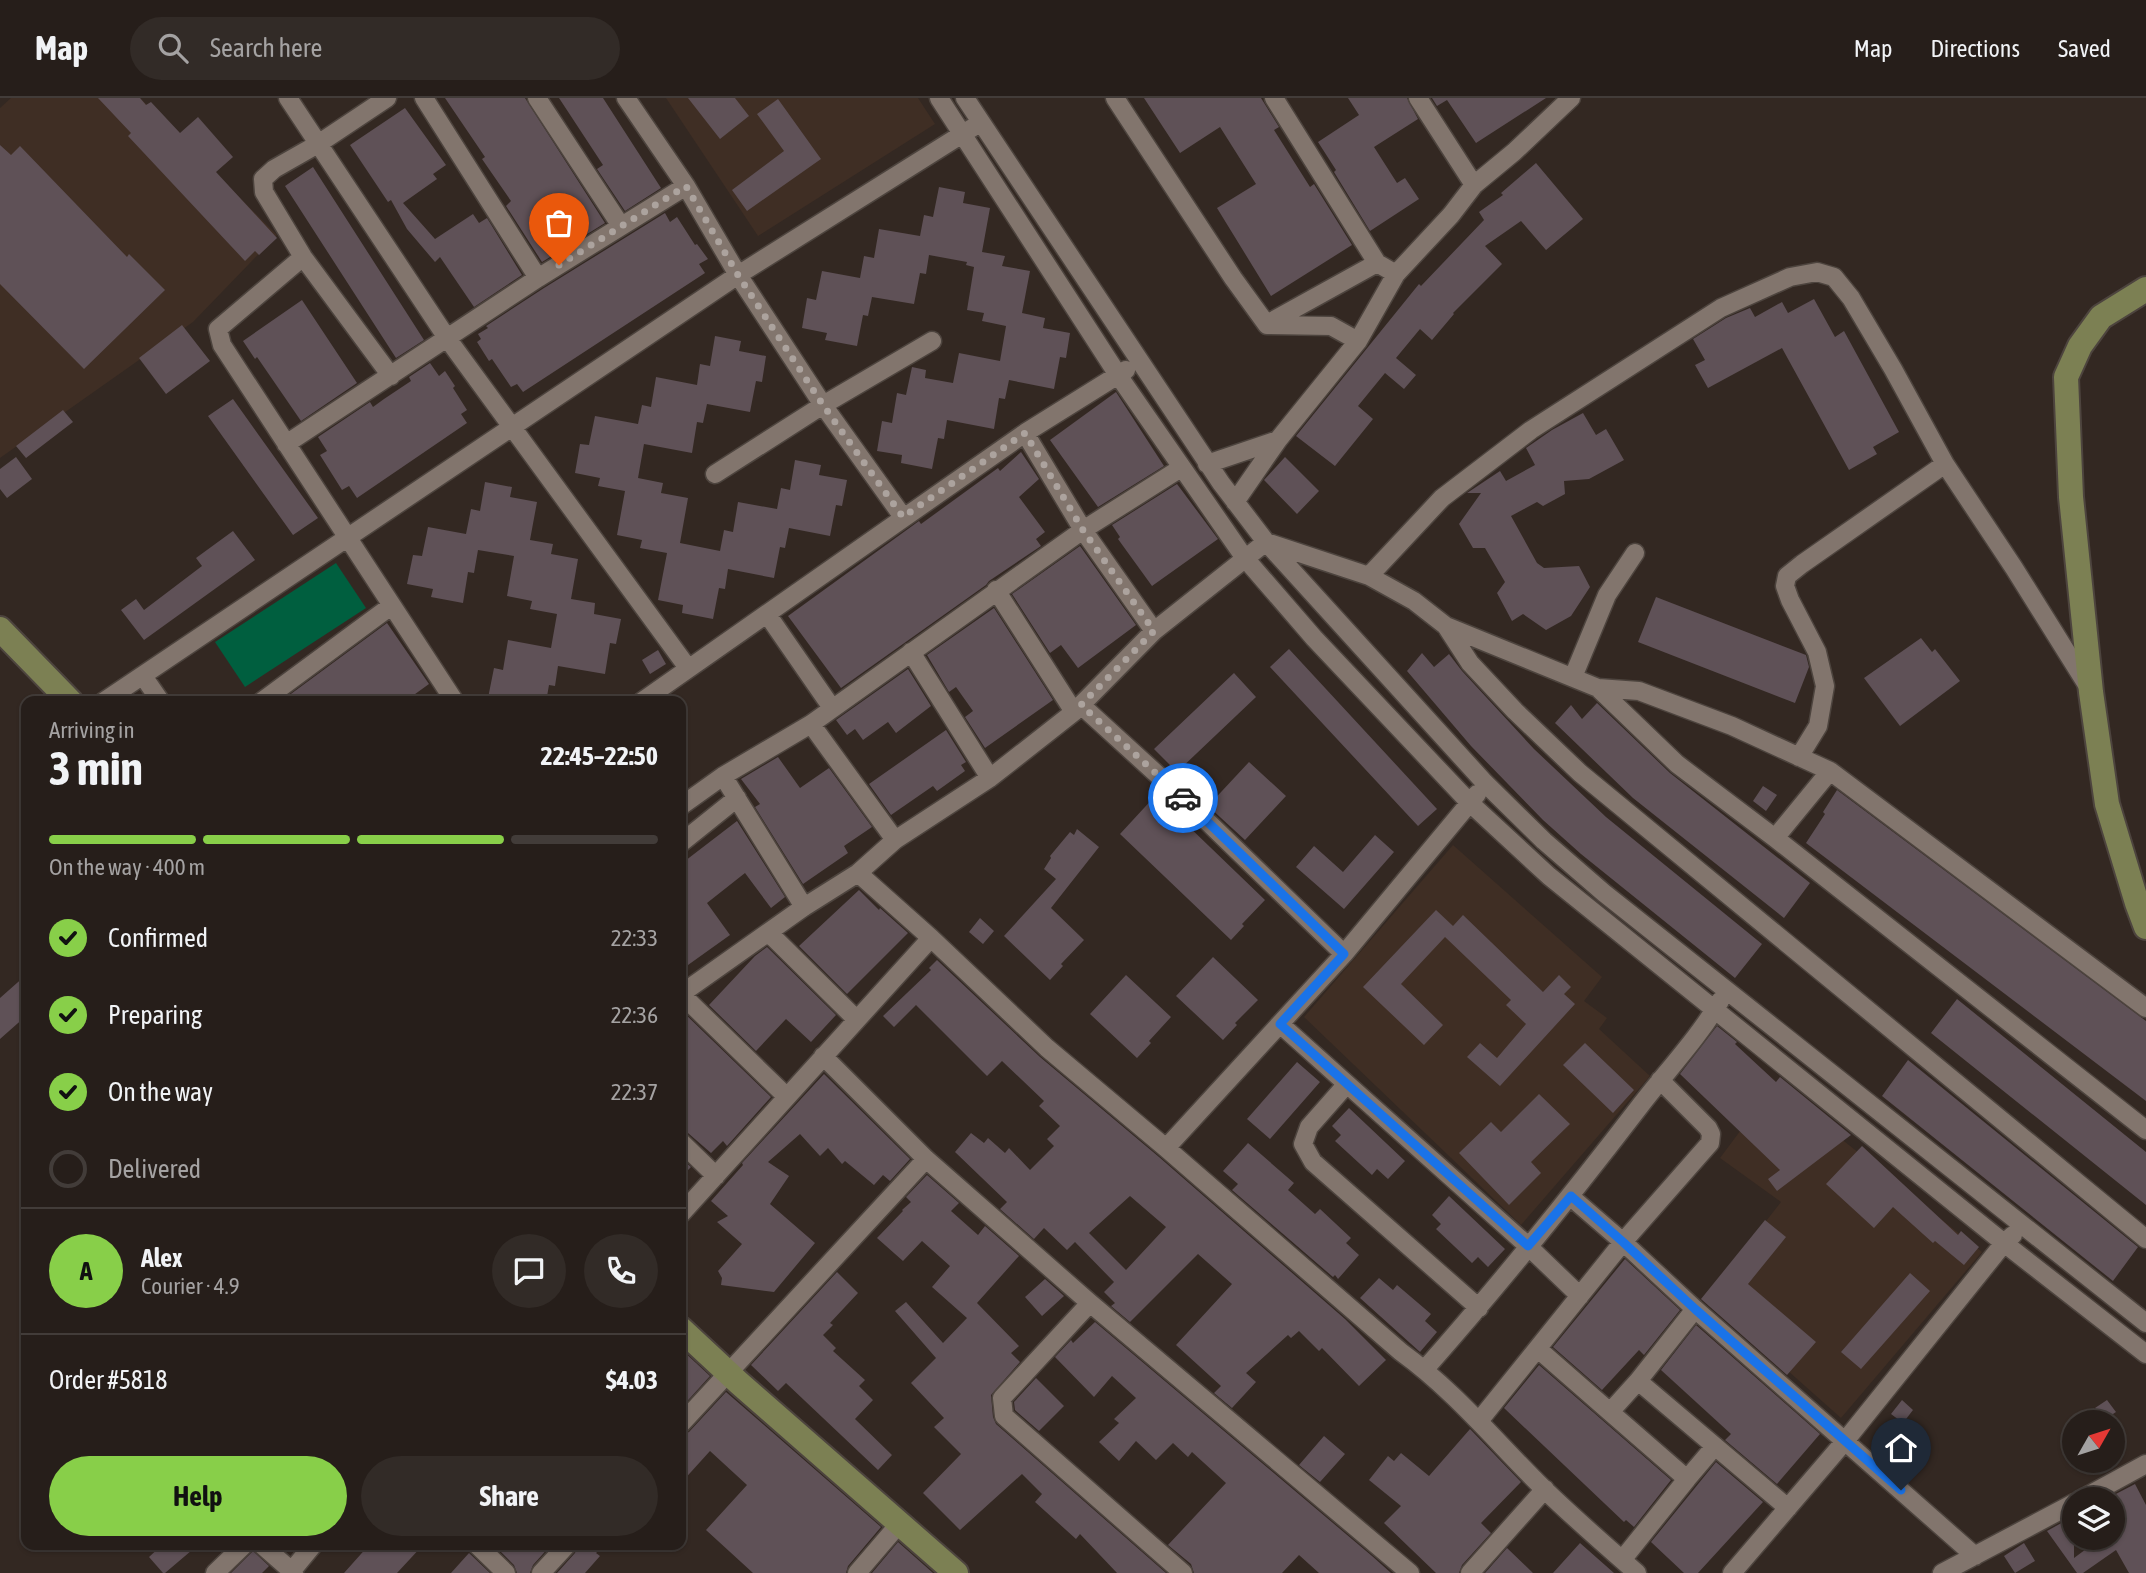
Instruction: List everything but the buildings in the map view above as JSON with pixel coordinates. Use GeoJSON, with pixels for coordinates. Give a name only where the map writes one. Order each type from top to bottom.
{"type":"FeatureCollection","features":[{"type":"Feature","properties":{"kind":"street"},"geometry":{"type":"LineString","coordinates":[[288,98],[447,338],[688,668]]}},
{"type":"Feature","properties":{"kind":"street"},"geometry":{"type":"LineString","coordinates":[[387,98],[263,178],[264,192],[303,257],[391,376]]}},
{"type":"Feature","properties":{"kind":"street"},"geometry":{"type":"LineString","coordinates":[[424,98],[538,278]]}},
{"type":"Feature","properties":{"kind":"street"},"geometry":{"type":"LineString","coordinates":[[537,98],[621,226]]}},
{"type":"Feature","properties":{"kind":"street"},"geometry":{"type":"LineString","coordinates":[[626,98],[686,186],[738,275],[823,405],[903,517]]}},
{"type":"Feature","properties":{"kind":"street"},"geometry":{"type":"LineString","coordinates":[[939,98],[1118,375],[1244,558],[1314,638],[1470,803],[1549,876],[2004,1243],[2146,1354]]}},
{"type":"Feature","properties":{"kind":"street"},"geometry":{"type":"LineString","coordinates":[[965,98],[1207,464],[1235,502],[1266,542],[1485,783],[1544,841],[1604,894],[2146,1323]]}},
{"type":"Feature","properties":{"kind":"street"},"geometry":{"type":"LineString","coordinates":[[1115,98],[1233,278],[1267,325]]}},
{"type":"Feature","properties":{"kind":"street"},"geometry":{"type":"LineString","coordinates":[[1274,98],[1377,263],[1396,274]]}},
{"type":"Feature","properties":{"kind":"street"},"geometry":{"type":"LineString","coordinates":[[1418,98],[1474,186]]}},
{"type":"Feature","properties":{"kind":"street"},"geometry":{"type":"LineString","coordinates":[[1235,502],[1278,440],[1358,341],[1396,274],[1474,186],[1571,98]]}},
{"type":"Feature","properties":{"kind":"street"},"geometry":{"type":"LineString","coordinates":[[112,696],[738,275],[981,123]]}},
{"type":"Feature","properties":{"kind":"street"},"geometry":{"type":"LineString","coordinates":[[286,444],[538,278],[686,186]]}},
{"type":"Feature","properties":{"kind":"street"},"geometry":{"type":"LineString","coordinates":[[303,257],[218,329],[222,345],[451,696]]}},
{"type":"Feature","properties":{"kind":"street"},"geometry":{"type":"LineString","coordinates":[[1267,325],[1377,263]]}},
{"type":"Feature","properties":{"kind":"street"},"geometry":{"type":"LineString","coordinates":[[1368,576],[1442,498],[1531,430],[1721,308],[1790,277],[1817,272],[1834,277],[1851,298],[1945,464],[2091,692]]}},
{"type":"Feature","properties":{"kind":"street"},"geometry":{"type":"LineString","coordinates":[[2146,289],[2101,317],[2080,346],[2066,377],[2071,497],[2091,692],[2107,804],[2146,927]]}},
{"type":"Feature","properties":{"kind":"street"},"geometry":{"type":"LineString","coordinates":[[1267,325],[1331,326],[1358,341]]}},
{"type":"Feature","properties":{"kind":"street"},"geometry":{"type":"LineString","coordinates":[[715,474],[823,405],[932,341]]}},
{"type":"Feature","properties":{"kind":"street"},"geometry":{"type":"LineString","coordinates":[[649,696],[1025,433],[1139,362]]}},
{"type":"Feature","properties":{"kind":"street"},"geometry":{"type":"LineString","coordinates":[[1025,433],[1083,530],[1154,631]]}},
{"type":"Feature","properties":{"kind":"street"},"geometry":{"type":"LineString","coordinates":[[1207,464],[1278,440]]}},
{"type":"Feature","properties":{"kind":"street"},"geometry":{"type":"LineString","coordinates":[[1799,757],[1818,726],[1825,686],[1817,652],[1785,586],[1787,576],[1945,464]]}},
{"type":"Feature","properties":{"kind":"street"},"geometry":{"type":"LineString","coordinates":[[686,802],[723,776],[811,724],[996,590],[1083,530],[1181,468]]}},
{"type":"Feature","properties":{"kind":"street"},"geometry":{"type":"LineString","coordinates":[[1266,542],[1368,576],[1414,601],[1446,626],[1598,688],[1639,691],[1732,726],[1830,771],[2146,1008]]}},
{"type":"Feature","properties":{"kind":"street"},"geometry":{"type":"LineString","coordinates":[[686,991],[804,907],[858,873],[895,840],[989,778],[1078,708],[1154,631],[1266,542]]}},
{"type":"Feature","properties":{"kind":"street"},"geometry":{"type":"LineString","coordinates":[[1573,677],[1607,595],[1635,553]]}},
{"type":"Feature","properties":{"kind":"street"},"geometry":{"type":"LineString","coordinates":[[996,590],[1078,708],[1182,797],[1344,954]]}},
{"type":"Feature","properties":{"kind":"street"},"geometry":{"type":"LineString","coordinates":[[269,696],[391,606]]}},
{"type":"Feature","properties":{"kind":"street"},"geometry":{"type":"LineString","coordinates":[[767,614],[832,708]]}},
{"type":"Feature","properties":{"kind":"street"},"geometry":{"type":"LineString","coordinates":[[1446,626],[1470,663],[1515,711],[1580,773],[2146,1239]]}},
{"type":"Feature","properties":{"kind":"street"},"geometry":{"type":"LineString","coordinates":[[0,629],[65,696]]}},
{"type":"Feature","properties":{"kind":"street"},"geometry":{"type":"LineString","coordinates":[[911,652],[989,778]]}},
{"type":"Feature","properties":{"kind":"street"},"geometry":{"type":"LineString","coordinates":[[142,677],[156,696]]}},
{"type":"Feature","properties":{"kind":"street"},"geometry":{"type":"LineString","coordinates":[[1598,688],[1677,764],[2146,1130]]}},
{"type":"Feature","properties":{"kind":"street"},"geometry":{"type":"LineString","coordinates":[[811,724],[895,840]]}},
{"type":"Feature","properties":{"kind":"street"},"geometry":{"type":"LineString","coordinates":[[1775,838],[1830,771]]}},
{"type":"Feature","properties":{"kind":"street"},"geometry":{"type":"LineString","coordinates":[[723,776],[804,907]]}},
{"type":"Feature","properties":{"kind":"street"},"geometry":{"type":"LineString","coordinates":[[1166,1148],[1344,954],[1485,783]]}},
{"type":"Feature","properties":{"kind":"street"},"geometry":{"type":"LineString","coordinates":[[686,839],[737,798]]}},
{"type":"Feature","properties":{"kind":"street"},"geometry":{"type":"LineString","coordinates":[[858,873],[1047,1048],[1401,1352],[1425,1369],[1545,1489],[1637,1573]]}},
{"type":"Feature","properties":{"kind":"street"},"geometry":{"type":"LineString","coordinates":[[769,933],[856,1019]]}},
{"type":"Feature","properties":{"kind":"street"},"geometry":{"type":"LineString","coordinates":[[686,1209],[931,938]]}},
{"type":"Feature","properties":{"kind":"street"},"geometry":{"type":"LineString","coordinates":[[1425,1369],[1571,1196],[1727,990]]}},
{"type":"Feature","properties":{"kind":"street"},"geometry":{"type":"LineString","coordinates":[[686,999],[786,1096]]}},
{"type":"Feature","properties":{"kind":"street"},"geometry":{"type":"LineString","coordinates":[[1280,1024],[1528,1246],[1580,1296]]}},
{"type":"Feature","properties":{"kind":"street"},"geometry":{"type":"LineString","coordinates":[[823,1056],[926,1159],[1090,1303],[1386,1550],[1410,1573]]}},
{"type":"Feature","properties":{"kind":"street"},"geometry":{"type":"LineString","coordinates":[[1479,1421],[1623,1242],[1710,1143],[1711,1134],[1708,1128],[1660,1080]]}},
{"type":"Feature","properties":{"kind":"street"},"geometry":{"type":"LineString","coordinates":[[1346,1085],[1309,1128],[1303,1144],[1314,1162],[1479,1308]]}},
{"type":"Feature","properties":{"kind":"street"},"geometry":{"type":"LineString","coordinates":[[686,1147],[716,1176]]}},
{"type":"Feature","properties":{"kind":"street"},"geometry":{"type":"LineString","coordinates":[[686,1419],[926,1159]]}},
{"type":"Feature","properties":{"kind":"street"},"geometry":{"type":"LineString","coordinates":[[1571,1196],[1975,1556]]}},
{"type":"Feature","properties":{"kind":"street"},"geometry":{"type":"LineString","coordinates":[[1732,1573],[1845,1441],[2004,1243],[2024,1226]]}},
{"type":"Feature","properties":{"kind":"street"},"geometry":{"type":"LineString","coordinates":[[1090,1303],[1002,1398],[1004,1416],[1183,1573]]}},
{"type":"Feature","properties":{"kind":"street"},"geometry":{"type":"LineString","coordinates":[[1610,1412],[1695,1309]]}},
{"type":"Feature","properties":{"kind":"street"},"geometry":{"type":"LineString","coordinates":[[686,1334],[728,1374],[956,1573]]}},
{"type":"Feature","properties":{"kind":"street"},"geometry":{"type":"LineString","coordinates":[[1538,1349],[1687,1479]]}},
{"type":"Feature","properties":{"kind":"street"},"geometry":{"type":"LineString","coordinates":[[1638,1381],[1788,1507]]}},
{"type":"Feature","properties":{"kind":"street"},"geometry":{"type":"LineString","coordinates":[[1622,1560],[1715,1446]]}},
{"type":"Feature","properties":{"kind":"street"},"geometry":{"type":"LineString","coordinates":[[2104,1487],[2146,1464]]}},
{"type":"Feature","properties":{"kind":"street"},"geometry":{"type":"LineString","coordinates":[[1470,1573],[1545,1489]]}},
{"type":"Feature","properties":{"kind":"street"},"geometry":{"type":"LineString","coordinates":[[1942,1573],[2062,1509]]}},
{"type":"Feature","properties":{"kind":"street"},"geometry":{"type":"LineString","coordinates":[[857,1573],[900,1524]]}},
{"type":"Feature","properties":{"kind":"street"},"geometry":{"type":"LineString","coordinates":[[215,1573],[239,1550]]}},
{"type":"Feature","properties":{"kind":"street"},"geometry":{"type":"LineString","coordinates":[[267,1550],[292,1572],[309,1550]]}},
{"type":"Feature","properties":{"kind":"street"},"geometry":{"type":"LineString","coordinates":[[482,1550],[506,1573]]}},
{"type":"Feature","properties":{"kind":"street"},"geometry":{"type":"LineString","coordinates":[[541,1573],[562,1550]]}},
{"type":"Feature","properties":{"kind":"shaded area"},"geometry":{"type":"Polygon","coordinates":[[[11,98],[140,98],[277,235],[193,322],[0,458],[0,108],[11,98]]]}},
{"type":"Feature","properties":{"kind":"shaded area"},"geometry":{"type":"Polygon","coordinates":[[[666,98],[918,98],[935,124],[758,236],[666,98]]]}},
{"type":"Feature","properties":{"kind":"shaded area"},"geometry":{"type":"Polygon","coordinates":[[[1453,845],[1602,977],[1584,1001],[1607,1018],[1599,1029],[1650,1076],[1521,1225],[1304,1017],[1453,845]]]}},
{"type":"Feature","properties":{"kind":"shaded area"},"geometry":{"type":"Polygon","coordinates":[[[1773,1087],[1778,1088],[1982,1252],[1841,1418],[1706,1298],[1781,1202],[1720,1158],[1773,1087]]]}},
{"type":"Feature","properties":{"kind":"green space"},"geometry":{"type":"Polygon","coordinates":[[[336,563],[366,608],[245,687],[215,642],[336,563]]]}},
{"type":"Feature","properties":{"kind":"way so far"},"geometry":{"type":"LineString","coordinates":[[559,265],[686,186],[738,275],[823,405],[903,517],[1025,433],[1083,530],[1154,631],[1081,705],[1183,798]]}},
{"type":"Feature","properties":{"kind":"route"},"geometry":{"type":"LineString","coordinates":[[1183,798],[1344,954],[1280,1024],[1528,1246],[1571,1196],[1901,1490]]}}]}
